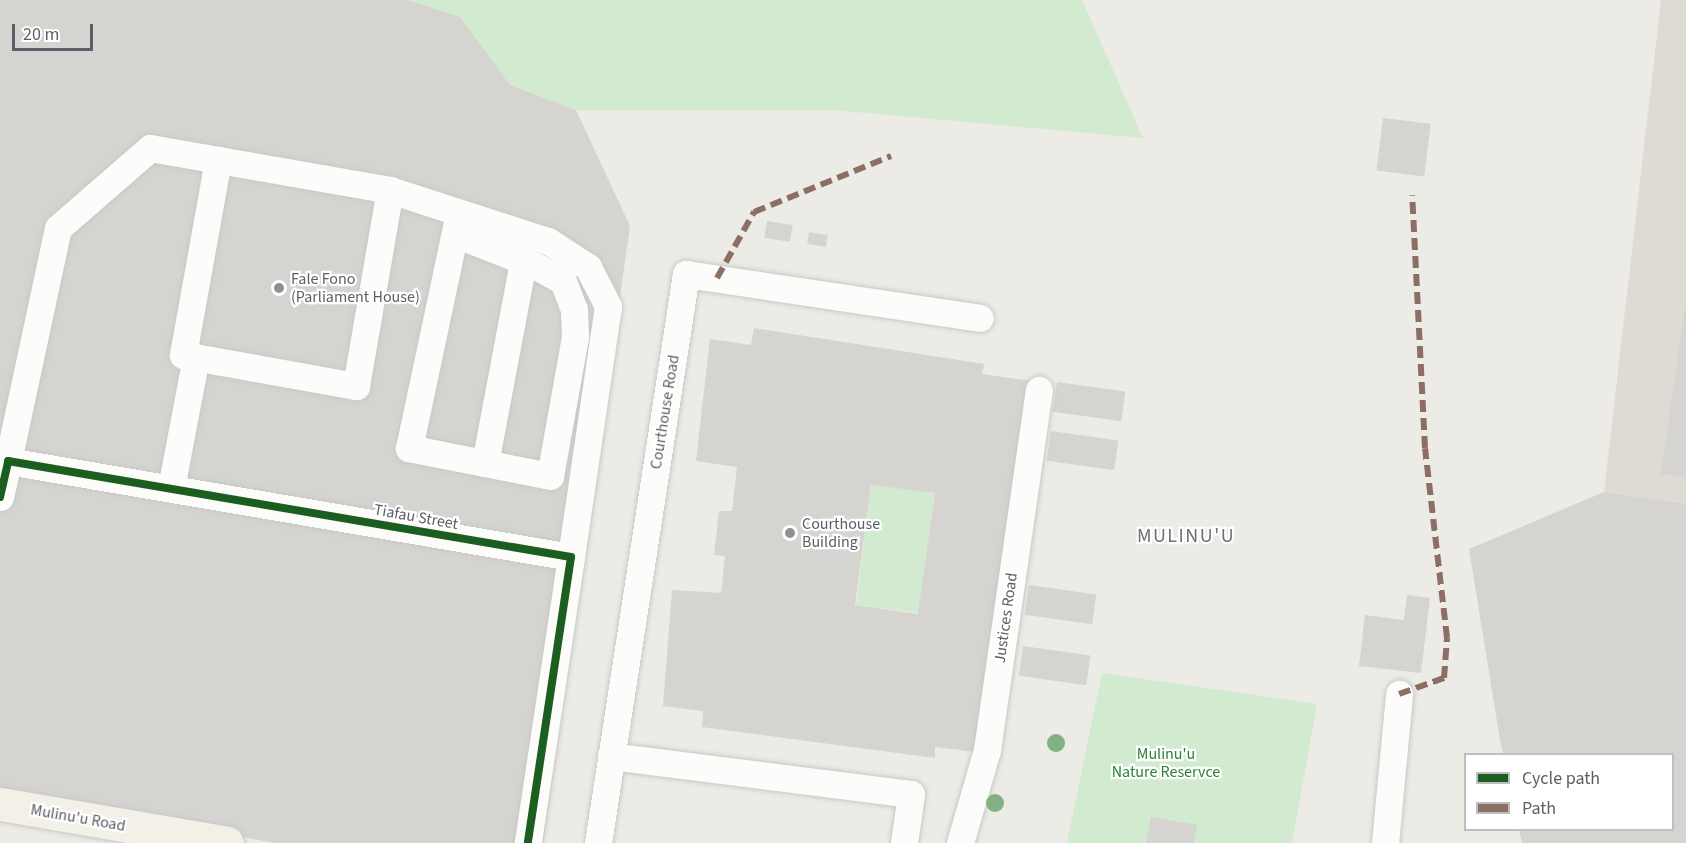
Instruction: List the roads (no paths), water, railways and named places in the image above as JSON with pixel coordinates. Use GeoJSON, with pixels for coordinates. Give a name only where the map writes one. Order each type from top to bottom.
{"type":"FeatureCollection","features":[{"type":"Feature","properties":{"kind":"main road","name":"Mulinu'u Road"},"geometry":{"type":"LineString","coordinates":[[0,804],[226,843]]}},
{"type":"Feature","properties":{"kind":"street"},"geometry":{"type":"LineString","coordinates":[[0,497],[5,465],[58,228],[150,148],[390,190],[457,223],[563,281],[574,309],[574,337],[550,476],[409,448],[457,223]]}},
{"type":"Feature","properties":{"kind":"street"},"geometry":{"type":"LineString","coordinates":[[218,160],[183,355],[356,386],[390,190]]}},
{"type":"Feature","properties":{"kind":"street"},"geometry":{"type":"LineString","coordinates":[[457,223],[548,241],[588,267],[608,306],[528,843]]}},
{"type":"Feature","properties":{"kind":"street"},"geometry":{"type":"LineString","coordinates":[[485,463],[524,261]]}},
{"type":"Feature","properties":{"kind":"street","name":"Courthouse Road"},"geometry":{"type":"LineString","coordinates":[[598,843],[686,274],[980,318]]}},
{"type":"Feature","properties":{"kind":"street"},"geometry":{"type":"LineString","coordinates":[[171,488],[196,357]]}},
{"type":"Feature","properties":{"kind":"street","name":"Justices Road"},"geometry":{"type":"LineString","coordinates":[[960,843],[987,750],[1039,390]]}},
{"type":"Feature","properties":{"kind":"street"},"geometry":{"type":"LineString","coordinates":[[553,455],[585,462]]}},
{"type":"Feature","properties":{"kind":"street","name":"Tiafau Street"},"geometry":{"type":"LineString","coordinates":[[5,465],[171,488],[571,557]]}},
{"type":"Feature","properties":{"kind":"street"},"geometry":{"type":"LineString","coordinates":[[1385,843],[1399,694]]}},
{"type":"Feature","properties":{"kind":"street"},"geometry":{"type":"LineString","coordinates":[[611,756],[911,794],[904,843]]}},
{"type":"Feature","properties":{"kind":"place","name":"Fale Fono (Parliament House)"},"geometry":{"type":"Point","coordinates":[279,288]}},
{"type":"Feature","properties":{"kind":"place","name":"Courthouse Building"},"geometry":{"type":"Point","coordinates":[790,533]}},
{"type":"Feature","properties":{"kind":"district","name":"MULINU'U"},"geometry":{"type":"Point","coordinates":[1186,536]}},
{"type":"Feature","properties":{"kind":"park label","name":"Mulinu'u Nature Reservce"},"geometry":{"type":"Point","coordinates":[1166,763]}}]}
